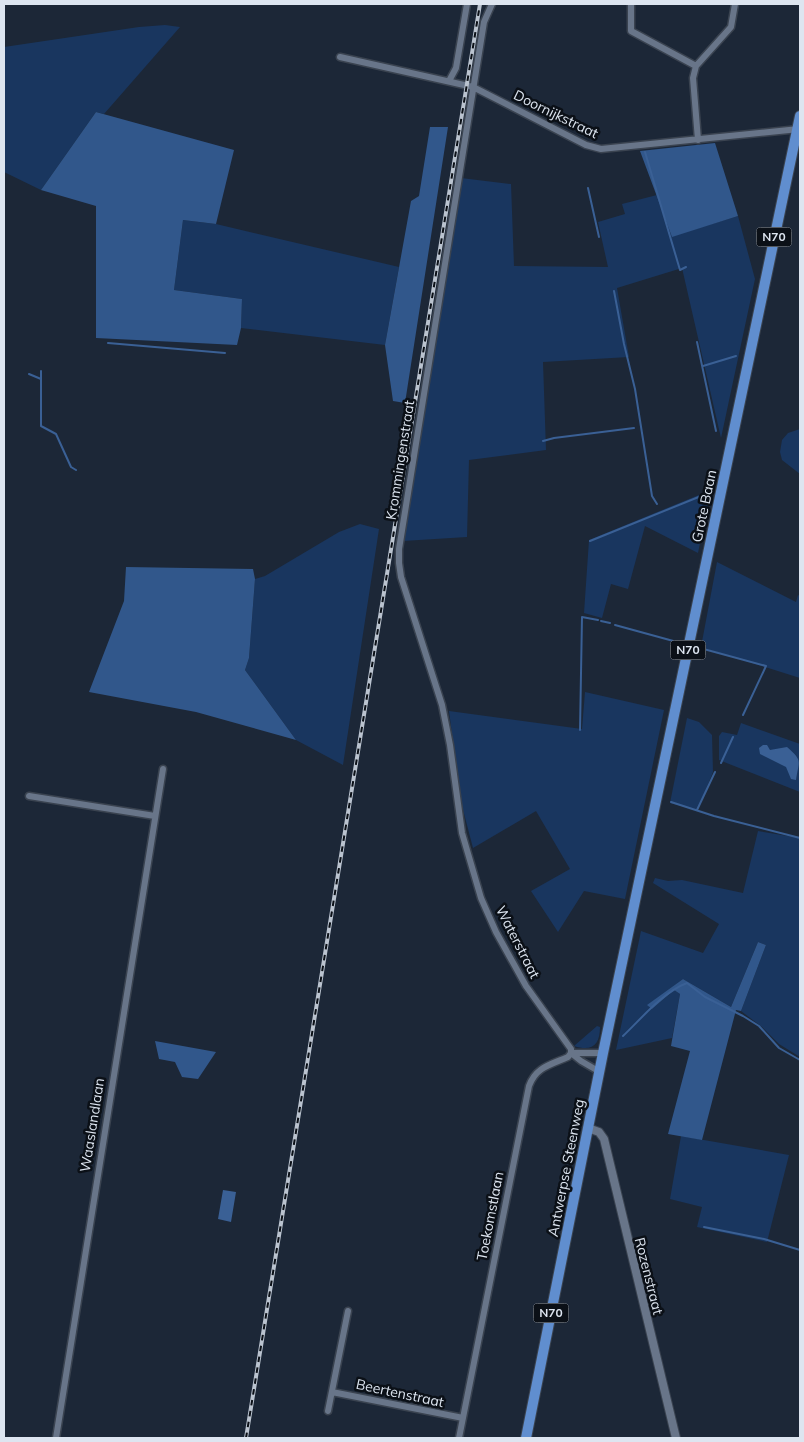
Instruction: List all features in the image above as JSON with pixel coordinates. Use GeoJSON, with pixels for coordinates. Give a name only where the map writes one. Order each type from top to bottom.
{"type":"FeatureCollection","features":[{"type":"Feature","properties":{"kind":"main road","name":"Grote Baan"},"geometry":{"type":"LineString","coordinates":[[635,903],[799,129],[800,116]]}},
{"type":"Feature","properties":{"kind":"main road","name":"Antwerpse Steenweg"},"geometry":{"type":"LineString","coordinates":[[526,1438],[635,903]]}},
{"type":"Feature","properties":{"kind":"street"},"geometry":{"type":"LineString","coordinates":[[449,81],[456,68],[467,4]]}},
{"type":"Feature","properties":{"kind":"street","name":"Krommingenstraat"},"geometry":{"type":"LineString","coordinates":[[462,833],[447,724],[401,577],[399,556],[473,87],[484,22],[492,4]]}},
{"type":"Feature","properties":{"kind":"street"},"geometry":{"type":"LineString","coordinates":[[631,4],[631,31],[696,66]]}},
{"type":"Feature","properties":{"kind":"street"},"geometry":{"type":"LineString","coordinates":[[698,140],[694,78],[696,66],[731,26],[735,4]]}},
{"type":"Feature","properties":{"kind":"street","name":"Doornijkstraat"},"geometry":{"type":"LineString","coordinates":[[340,57],[473,87],[586,145],[601,149],[799,129]]}},
{"type":"Feature","properties":{"kind":"street","name":"Waaslandlaan"},"geometry":{"type":"LineString","coordinates":[[56,1438],[163,768]]}},
{"type":"Feature","properties":{"kind":"street"},"geometry":{"type":"LineString","coordinates":[[29,796],[155,816]]}},
{"type":"Feature","properties":{"kind":"street","name":"Waterstraat"},"geometry":{"type":"LineString","coordinates":[[462,833],[481,898],[496,932],[526,986],[571,1049],[571,1053]]}},
{"type":"Feature","properties":{"kind":"street"},"geometry":{"type":"LineString","coordinates":[[571,1053],[603,1053]]}},
{"type":"Feature","properties":{"kind":"street"},"geometry":{"type":"LineString","coordinates":[[571,1053],[600,1072]]}},
{"type":"Feature","properties":{"kind":"street","name":"Toekomstlaan"},"geometry":{"type":"LineString","coordinates":[[459,1438],[529,1086],[533,1076],[538,1071],[568,1057],[571,1053]]}},
{"type":"Feature","properties":{"kind":"street","name":"Rozenstraat"},"geometry":{"type":"LineString","coordinates":[[588,1128],[599,1132],[604,1139],[676,1438]]}},
{"type":"Feature","properties":{"kind":"street"},"geometry":{"type":"LineString","coordinates":[[328,1411],[348,1311]]}},
{"type":"Feature","properties":{"kind":"street","name":"Beertenstraat"},"geometry":{"type":"LineString","coordinates":[[332,1392],[463,1418]]}},
{"type":"Feature","properties":{"kind":"shaded area"},"geometry":{"type":"Polygon","coordinates":[[[165,25],[180,27],[104,114],[96,112],[41,190],[4,172],[4,47],[139,27],[165,25]]]}},
{"type":"Feature","properties":{"kind":"shaded area"},"geometry":{"type":"Polygon","coordinates":[[[96,112],[234,150],[216,224],[183,220],[174,290],[242,299],[241,328],[237,345],[96,338],[96,206],[41,190],[96,112]]]}},
{"type":"Feature","properties":{"kind":"shaded area"},"geometry":{"type":"Polygon","coordinates":[[[430,127],[448,127],[405,403],[393,401],[385,345],[411,201],[419,196],[430,127]]]}},
{"type":"Feature","properties":{"kind":"shaded area"},"geometry":{"type":"Polygon","coordinates":[[[715,143],[738,216],[672,237],[640,151],[715,143]]]}},
{"type":"Feature","properties":{"kind":"shaded area"},"geometry":{"type":"Polygon","coordinates":[[[461,178],[511,184],[514,266],[608,267],[598,222],[625,214],[622,204],[657,195],[672,236],[738,216],[755,279],[721,438],[682,268],[617,288],[629,357],[543,362],[546,450],[469,460],[467,537],[403,541],[461,178]]]}},
{"type":"Feature","properties":{"kind":"shaded area"},"geometry":{"type":"Polygon","coordinates":[[[183,220],[216,224],[399,267],[385,345],[241,328],[242,299],[174,290],[183,220]]]}},
{"type":"Feature","properties":{"kind":"shaded area"},"geometry":{"type":"Polygon","coordinates":[[[800,429],[800,474],[782,460],[780,452],[782,440],[788,433],[800,429]]]}},
{"type":"Feature","properties":{"kind":"shaded area"},"geometry":{"type":"Polygon","coordinates":[[[711,490],[698,553],[645,526],[628,589],[611,584],[602,618],[584,613],[589,540],[711,490]]]}},
{"type":"Feature","properties":{"kind":"shaded area"},"geometry":{"type":"Polygon","coordinates":[[[360,524],[379,529],[343,765],[296,740],[245,670],[249,658],[255,579],[265,576],[339,532],[360,524]]]}},
{"type":"Feature","properties":{"kind":"shaded area"},"geometry":{"type":"Polygon","coordinates":[[[717,562],[796,602],[798,595],[800,596],[800,678],[701,647],[717,562]]]}},
{"type":"Feature","properties":{"kind":"shaded area"},"geometry":{"type":"Polygon","coordinates":[[[126,567],[253,569],[255,579],[249,658],[245,670],[296,740],[196,712],[89,692],[124,601],[126,567]]]}},
{"type":"Feature","properties":{"kind":"shaded area"},"geometry":{"type":"Polygon","coordinates":[[[585,692],[664,710],[625,899],[584,891],[558,932],[531,891],[570,869],[536,811],[473,848],[461,802],[449,711],[582,729],[585,692]]]}},
{"type":"Feature","properties":{"kind":"shaded area"},"geometry":{"type":"Polygon","coordinates":[[[687,718],[699,722],[712,735],[713,772],[698,810],[670,803],[687,718]]]}},
{"type":"Feature","properties":{"kind":"shaded area"},"geometry":{"type":"Polygon","coordinates":[[[741,723],[800,744],[800,792],[719,760],[719,736],[722,732],[737,735],[741,723]]]}},
{"type":"Feature","properties":{"kind":"shaded area"},"geometry":{"type":"Polygon","coordinates":[[[767,745],[770,750],[787,747],[796,755],[799,764],[796,780],[791,779],[786,767],[760,754],[759,748],[767,745]]]}},
{"type":"Feature","properties":{"kind":"shaded area"},"geometry":{"type":"Polygon","coordinates":[[[758,831],[800,838],[800,1057],[779,1044],[762,1027],[741,1011],[766,945],[758,942],[731,1007],[683,979],[648,1005],[652,1009],[674,990],[680,994],[672,1038],[616,1050],[641,931],[703,953],[719,924],[653,883],[655,878],[668,881],[682,880],[743,893],[758,831]]]}},
{"type":"Feature","properties":{"kind":"shaded area"},"geometry":{"type":"Polygon","coordinates":[[[758,942],[766,945],[741,1011],[736,1010],[702,1140],[668,1134],[690,1051],[671,1046],[680,994],[674,990],[652,1009],[647,1005],[683,979],[731,1007],[758,942]]]}},
{"type":"Feature","properties":{"kind":"shaded area"},"geometry":{"type":"Polygon","coordinates":[[[597,1026],[600,1027],[600,1033],[594,1046],[580,1048],[574,1046],[597,1026]]]}},
{"type":"Feature","properties":{"kind":"shaded area"},"geometry":{"type":"Polygon","coordinates":[[[155,1041],[216,1052],[198,1079],[182,1077],[175,1062],[159,1059],[155,1041]]]}},
{"type":"Feature","properties":{"kind":"shaded area"},"geometry":{"type":"Polygon","coordinates":[[[681,1136],[789,1155],[767,1242],[697,1227],[702,1207],[670,1199],[681,1136]]]}},
{"type":"Feature","properties":{"kind":"shaded area"},"geometry":{"type":"Polygon","coordinates":[[[223,1190],[236,1192],[231,1222],[218,1219],[223,1190]]]}},
{"type":"Feature","properties":{"kind":"waterway"},"geometry":{"type":"LineString","coordinates":[[645,152],[680,270],[686,267]]}},
{"type":"Feature","properties":{"kind":"waterway"},"geometry":{"type":"LineString","coordinates":[[588,188],[599,237]]}},
{"type":"Feature","properties":{"kind":"waterway"},"geometry":{"type":"LineString","coordinates":[[614,291],[635,389],[652,496],[657,504]]}},
{"type":"Feature","properties":{"kind":"waterway"},"geometry":{"type":"LineString","coordinates":[[697,342],[716,431]]}},
{"type":"Feature","properties":{"kind":"waterway"},"geometry":{"type":"LineString","coordinates":[[108,343],[225,353]]}},
{"type":"Feature","properties":{"kind":"waterway"},"geometry":{"type":"LineString","coordinates":[[703,366],[736,356]]}},
{"type":"Feature","properties":{"kind":"waterway"},"geometry":{"type":"LineString","coordinates":[[41,371],[41,426],[56,434],[71,467],[76,470]]}},
{"type":"Feature","properties":{"kind":"waterway"},"geometry":{"type":"LineString","coordinates":[[29,374],[41,379]]}},
{"type":"Feature","properties":{"kind":"waterway"},"geometry":{"type":"LineString","coordinates":[[543,441],[634,428]]}},
{"type":"Feature","properties":{"kind":"waterway"},"geometry":{"type":"LineString","coordinates":[[590,541],[706,494]]}},
{"type":"Feature","properties":{"kind":"waterway"},"geometry":{"type":"LineString","coordinates":[[580,730],[582,617],[598,620]]}},
{"type":"Feature","properties":{"kind":"waterway"},"geometry":{"type":"LineString","coordinates":[[601,621],[610,623]]}},
{"type":"Feature","properties":{"kind":"waterway"},"geometry":{"type":"LineString","coordinates":[[615,625],[677,642]]}},
{"type":"Feature","properties":{"kind":"waterway"},"geometry":{"type":"LineString","coordinates":[[700,648],[766,666],[743,715]]}},
{"type":"Feature","properties":{"kind":"waterway"},"geometry":{"type":"LineString","coordinates":[[721,763],[733,737]]}},
{"type":"Feature","properties":{"kind":"waterway"},"geometry":{"type":"LineString","coordinates":[[697,810],[715,772]]}},
{"type":"Feature","properties":{"kind":"waterway"},"geometry":{"type":"LineString","coordinates":[[671,802],[714,816],[800,838]]}},
{"type":"Feature","properties":{"kind":"waterway"},"geometry":{"type":"LineString","coordinates":[[623,1036],[661,999],[687,983],[705,997],[759,1026],[779,1048],[800,1060]]}},
{"type":"Feature","properties":{"kind":"waterway"},"geometry":{"type":"LineString","coordinates":[[704,1227],[764,1239],[800,1250]]}},
{"type":"Feature","properties":{"kind":"railway"},"geometry":{"type":"LineString","coordinates":[[246,1438],[480,4]]}}]}
